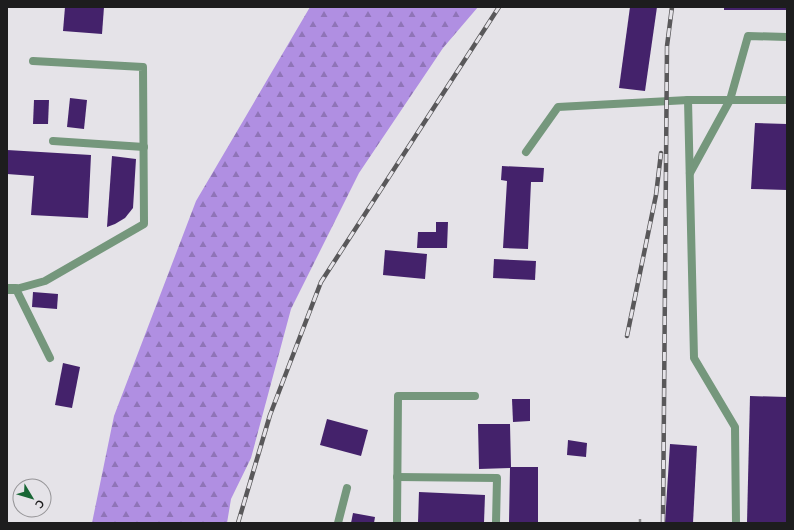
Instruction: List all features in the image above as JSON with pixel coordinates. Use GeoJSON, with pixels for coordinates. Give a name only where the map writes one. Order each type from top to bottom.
{"type":"FeatureCollection","features":[{"type":"Feature","properties":{"kind":"lane"},"geometry":{"type":"LineString","coordinates":[[689,174],[730,100],[748,36],[787,37]]}},
{"type":"Feature","properties":{"kind":"lane"},"geometry":{"type":"LineString","coordinates":[[33,62],[143,67],[144,224],[45,281],[11,289],[50,358]]}},
{"type":"Feature","properties":{"kind":"lane"},"geometry":{"type":"LineString","coordinates":[[688,100],[694,358],[735,427],[736,523]]}},
{"type":"Feature","properties":{"kind":"lane"},"geometry":{"type":"LineString","coordinates":[[526,152],[558,107],[688,100],[787,100]]}},
{"type":"Feature","properties":{"kind":"lane"},"geometry":{"type":"LineString","coordinates":[[53,141],[144,147]]}},
{"type":"Feature","properties":{"kind":"lane"},"geometry":{"type":"LineString","coordinates":[[397,523],[398,396],[475,396]]}},
{"type":"Feature","properties":{"kind":"lane"},"geometry":{"type":"LineString","coordinates":[[397,477],[497,478],[496,523]]}},
{"type":"Feature","properties":{"kind":"lane"},"geometry":{"type":"LineString","coordinates":[[338,523],[346,488]]}},
{"type":"Feature","properties":{"kind":"green space"},"geometry":{"type":"Polygon","coordinates":[[[310,7],[478,7],[443,48],[359,173],[291,309],[251,458],[231,499],[227,523],[92,523],[114,416],[196,201],[310,7]]]}},
{"type":"Feature","properties":{"kind":"building"},"geometry":{"type":"Polygon","coordinates":[[[65,7],[104,7],[102,34],[63,31],[65,7]]]}},
{"type":"Feature","properties":{"kind":"building"},"geometry":{"type":"Polygon","coordinates":[[[630,7],[657,7],[645,91],[619,88],[630,7]]]}},
{"type":"Feature","properties":{"kind":"building"},"geometry":{"type":"Polygon","coordinates":[[[724,7],[787,7],[787,10],[724,10],[724,7]]]}},
{"type":"Feature","properties":{"kind":"building"},"geometry":{"type":"Polygon","coordinates":[[[70,98],[87,100],[84,129],[67,127],[70,98]]]}},
{"type":"Feature","properties":{"kind":"building"},"geometry":{"type":"Polygon","coordinates":[[[34,100],[49,100],[48,124],[33,124],[34,100]]]}},
{"type":"Feature","properties":{"kind":"building"},"geometry":{"type":"Polygon","coordinates":[[[755,123],[787,124],[787,190],[751,189],[755,123]]]}},
{"type":"Feature","properties":{"kind":"building"},"geometry":{"type":"Polygon","coordinates":[[[7,150],[91,155],[88,218],[31,215],[34,176],[7,174],[7,150]]]}},
{"type":"Feature","properties":{"kind":"building"},"geometry":{"type":"Polygon","coordinates":[[[112,156],[136,159],[133,208],[125,218],[107,227],[112,156]]]}},
{"type":"Feature","properties":{"kind":"building"},"geometry":{"type":"Polygon","coordinates":[[[502,166],[544,168],[543,182],[531,182],[528,249],[503,248],[507,181],[501,180],[502,166]]]}},
{"type":"Feature","properties":{"kind":"building"},"geometry":{"type":"Polygon","coordinates":[[[436,222],[448,222],[447,248],[417,248],[418,232],[436,232],[436,222]]]}},
{"type":"Feature","properties":{"kind":"building"},"geometry":{"type":"Polygon","coordinates":[[[385,250],[427,254],[425,279],[383,275],[385,250]]]}},
{"type":"Feature","properties":{"kind":"building"},"geometry":{"type":"Polygon","coordinates":[[[494,259],[536,261],[535,280],[493,278],[494,259]]]}},
{"type":"Feature","properties":{"kind":"building"},"geometry":{"type":"Polygon","coordinates":[[[33,292],[58,294],[57,309],[32,307],[33,292]]]}},
{"type":"Feature","properties":{"kind":"building"},"geometry":{"type":"Polygon","coordinates":[[[63,363],[80,367],[72,408],[55,405],[63,363]]]}},
{"type":"Feature","properties":{"kind":"building"},"geometry":{"type":"Polygon","coordinates":[[[750,396],[787,397],[787,523],[747,523],[750,396]]]}},
{"type":"Feature","properties":{"kind":"building"},"geometry":{"type":"Polygon","coordinates":[[[512,399],[530,399],[530,421],[513,422],[512,399]]]}},
{"type":"Feature","properties":{"kind":"building"},"geometry":{"type":"Polygon","coordinates":[[[327,419],[368,430],[361,456],[320,445],[327,419]]]}},
{"type":"Feature","properties":{"kind":"building"},"geometry":{"type":"Polygon","coordinates":[[[478,424],[510,424],[511,467],[538,467],[538,523],[509,523],[510,468],[479,469],[478,424]]]}},
{"type":"Feature","properties":{"kind":"building"},"geometry":{"type":"Polygon","coordinates":[[[568,440],[587,443],[586,457],[567,455],[568,440]]]}},
{"type":"Feature","properties":{"kind":"building"},"geometry":{"type":"Polygon","coordinates":[[[670,444],[697,446],[693,523],[665,523],[670,444]]]}},
{"type":"Feature","properties":{"kind":"building"},"geometry":{"type":"Polygon","coordinates":[[[419,492],[485,495],[484,523],[418,523],[419,492]]]}},
{"type":"Feature","properties":{"kind":"building"},"geometry":{"type":"Polygon","coordinates":[[[353,513],[375,517],[374,523],[351,523],[353,513]]]}},
{"type":"Feature","properties":{"kind":"railway"},"geometry":{"type":"LineString","coordinates":[[238,523],[270,415],[321,282],[499,7]]}},
{"type":"Feature","properties":{"kind":"railway"},"geometry":{"type":"LineString","coordinates":[[663,523],[667,46],[672,7]]}},
{"type":"Feature","properties":{"kind":"railway"},"geometry":{"type":"LineString","coordinates":[[627,336],[656,195],[661,153]]}}]}
